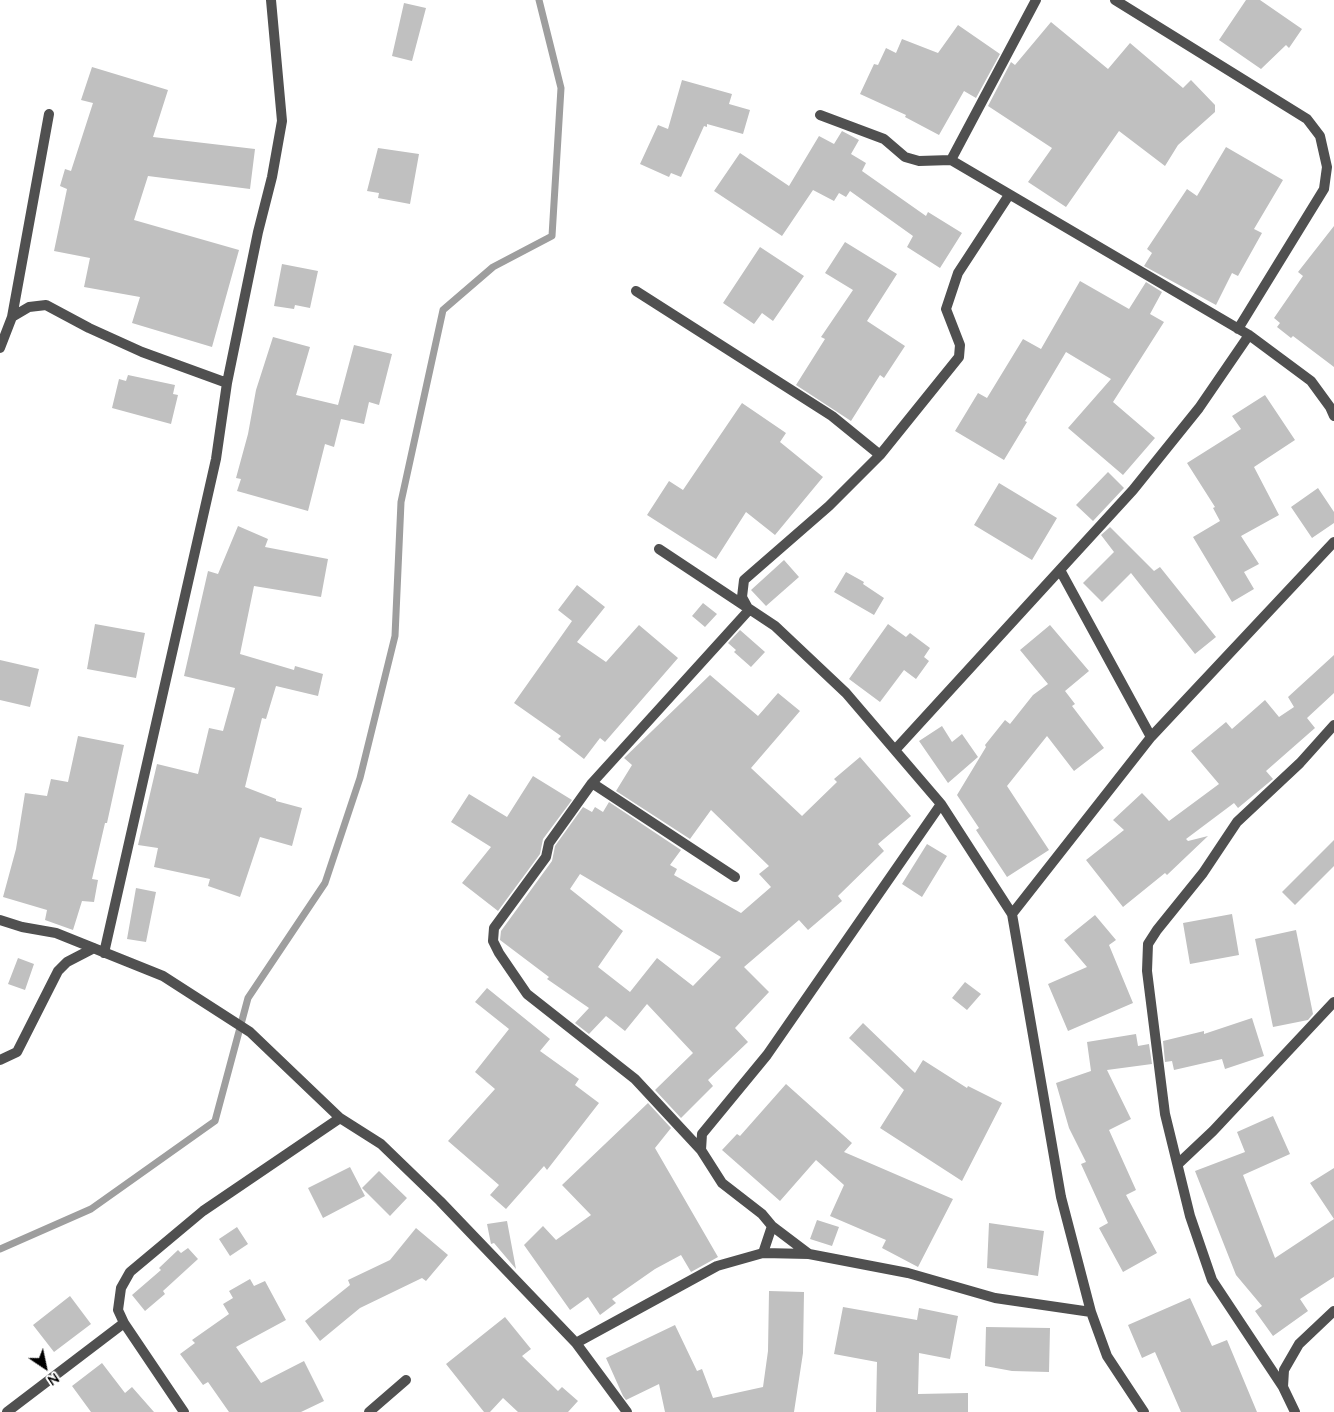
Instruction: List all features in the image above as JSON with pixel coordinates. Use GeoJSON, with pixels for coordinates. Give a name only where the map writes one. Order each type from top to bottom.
{"type":"FeatureCollection","features":[{"type":"Feature","properties":{"kind":"street"},"geometry":{"type":"LineString","coordinates":[[104,952],[216,459],[227,384],[258,232],[272,177],[282,121],[271,0]]}},
{"type":"Feature","properties":{"kind":"street"},"geometry":{"type":"LineString","coordinates":[[951,160],[1036,0]]}},
{"type":"Feature","properties":{"kind":"street"},"geometry":{"type":"LineString","coordinates":[[1115,0],[1307,119],[1320,136],[1327,167],[1324,189],[1238,328]]}},
{"type":"Feature","properties":{"kind":"street"},"geometry":{"type":"LineString","coordinates":[[0,348],[12,317],[49,114]]}},
{"type":"Feature","properties":{"kind":"street"},"geometry":{"type":"LineString","coordinates":[[820,116],[884,139],[905,157],[919,161],[951,160],[1249,335],[1311,381],[1330,407],[1334,416]]}},
{"type":"Feature","properties":{"kind":"street"},"geometry":{"type":"LineString","coordinates":[[749,610],[742,597],[744,580],[829,506],[880,455],[959,357],[960,344],[946,309],[958,273],[1009,195]]}},
{"type":"Feature","properties":{"kind":"street"},"geometry":{"type":"LineString","coordinates":[[636,291],[832,416],[880,455]]}},
{"type":"Feature","properties":{"kind":"street"},"geometry":{"type":"LineString","coordinates":[[12,317],[29,307],[46,305],[107,336],[227,384]]}},
{"type":"Feature","properties":{"kind":"street"},"geometry":{"type":"LineString","coordinates":[[895,750],[1133,490],[1198,408],[1249,335]]}},
{"type":"Feature","properties":{"kind":"street"},"geometry":{"type":"LineString","coordinates":[[1012,914],[1151,737],[1334,542]]}},
{"type":"Feature","properties":{"kind":"street"},"geometry":{"type":"LineString","coordinates":[[659,549],[775,626],[846,693],[941,804],[1012,914],[1061,1197],[1091,1312],[1107,1356],[1144,1412]]}},
{"type":"Feature","properties":{"kind":"street"},"geometry":{"type":"LineString","coordinates":[[1060,570],[1151,737]]}},
{"type":"Feature","properties":{"kind":"street"},"geometry":{"type":"LineString","coordinates":[[749,610],[592,783],[549,843],[546,857],[494,928],[493,941],[527,994],[635,1079],[701,1150],[722,1183],[762,1214],[772,1226],[809,1254]]}},
{"type":"Feature","properties":{"kind":"street"},"geometry":{"type":"LineString","coordinates":[[1295,1412],[1282,1387],[1212,1280],[1190,1216],[1165,1114],[1147,971],[1148,944],[1157,930],[1204,873],[1236,822],[1300,763],[1334,724]]}},
{"type":"Feature","properties":{"kind":"street"},"geometry":{"type":"LineString","coordinates":[[592,783],[735,877]]}},
{"type":"Feature","properties":{"kind":"street"},"geometry":{"type":"LineString","coordinates":[[701,1150],[702,1134],[767,1055],[941,804]]}},
{"type":"Feature","properties":{"kind":"street"},"geometry":{"type":"LineString","coordinates":[[0,920],[56,933],[163,976],[250,1032],[340,1118],[381,1144],[440,1201],[576,1344],[627,1412]]}},
{"type":"Feature","properties":{"kind":"street"},"geometry":{"type":"LineString","coordinates":[[0,1060],[17,1052],[58,971],[67,962],[94,948]]}},
{"type":"Feature","properties":{"kind":"street"},"geometry":{"type":"LineString","coordinates":[[1178,1164],[1213,1131],[1334,1002]]}},
{"type":"Feature","properties":{"kind":"street"},"geometry":{"type":"LineString","coordinates":[[184,1412],[124,1323],[118,1310],[121,1288],[130,1272],[203,1210],[340,1118]]}},
{"type":"Feature","properties":{"kind":"street"},"geometry":{"type":"LineString","coordinates":[[763,1253],[772,1226]]}},
{"type":"Feature","properties":{"kind":"street"},"geometry":{"type":"LineString","coordinates":[[576,1344],[718,1266],[763,1253],[809,1254],[908,1273],[995,1298],[1091,1312]]}},
{"type":"Feature","properties":{"kind":"street"},"geometry":{"type":"LineString","coordinates":[[1282,1387],[1284,1370],[1299,1344],[1334,1310]]}},
{"type":"Feature","properties":{"kind":"street"},"geometry":{"type":"LineString","coordinates":[[6,1412],[124,1323]]}},
{"type":"Feature","properties":{"kind":"street"},"geometry":{"type":"LineString","coordinates":[[369,1412],[406,1380]]}},
{"type":"Feature","properties":{"kind":"building"},"geometry":{"type":"Polygon","coordinates":[[[1246,0],[1260,0],[1302,29],[1289,48],[1286,45],[1261,69],[1219,40],[1246,0]]]}},
{"type":"Feature","properties":{"kind":"building"},"geometry":{"type":"Polygon","coordinates":[[[404,3],[426,8],[412,61],[392,56],[404,3]]]}},
{"type":"Feature","properties":{"kind":"building"},"geometry":{"type":"Polygon","coordinates":[[[1051,22],[1108,69],[1130,43],[1183,88],[1191,80],[1215,105],[1215,112],[1178,145],[1165,166],[1119,131],[1066,207],[1028,182],[1052,148],[988,106],[1011,62],[1015,65],[1051,22]]]}},
{"type":"Feature","properties":{"kind":"building"},"geometry":{"type":"Polygon","coordinates":[[[958,25],[1000,54],[976,98],[964,91],[939,135],[905,117],[906,115],[860,94],[874,64],[878,65],[886,48],[896,53],[902,39],[938,53],[958,25]]]}},
{"type":"Feature","properties":{"kind":"building"},"geometry":{"type":"Polygon","coordinates":[[[92,67],[168,90],[153,137],[255,149],[250,189],[148,176],[134,220],[239,250],[212,347],[132,323],[140,297],[84,287],[90,258],[54,251],[67,189],[60,186],[65,169],[71,171],[93,103],[81,100],[92,67]]]}},
{"type":"Feature","properties":{"kind":"building"},"geometry":{"type":"Polygon","coordinates":[[[682,80],[732,94],[729,104],[750,110],[743,134],[707,124],[707,127],[704,126],[681,177],[671,173],[669,177],[640,164],[658,125],[668,129],[682,80]]]}},
{"type":"Feature","properties":{"kind":"building"},"geometry":{"type":"Polygon","coordinates":[[[842,131],[859,140],[851,154],[866,163],[862,171],[926,216],[928,212],[962,233],[940,268],[907,247],[913,236],[850,191],[846,197],[839,193],[834,201],[813,190],[782,236],[714,191],[740,153],[789,186],[819,136],[834,144],[842,131]]]}},
{"type":"Feature","properties":{"kind":"building"},"geometry":{"type":"Polygon","coordinates":[[[1226,147],[1283,180],[1254,229],[1262,233],[1238,276],[1232,273],[1216,305],[1144,266],[1152,253],[1147,249],[1187,189],[1197,196],[1226,147]]]}},
{"type":"Feature","properties":{"kind":"building"},"geometry":{"type":"Polygon","coordinates":[[[378,148],[419,154],[410,204],[378,198],[379,193],[367,191],[378,148]]]}},
{"type":"Feature","properties":{"kind":"building"},"geometry":{"type":"Polygon","coordinates":[[[1334,226],[1334,367],[1293,336],[1291,338],[1277,327],[1280,323],[1274,318],[1303,276],[1298,272],[1334,226]]]}},
{"type":"Feature","properties":{"kind":"building"},"geometry":{"type":"Polygon","coordinates":[[[845,242],[897,274],[867,321],[905,346],[884,378],[880,375],[851,421],[796,385],[825,339],[821,337],[853,290],[825,273],[845,242]]]}},
{"type":"Feature","properties":{"kind":"building"},"geometry":{"type":"Polygon","coordinates":[[[760,247],[804,276],[773,321],[762,313],[754,324],[723,303],[760,247]]]}},
{"type":"Feature","properties":{"kind":"building"},"geometry":{"type":"Polygon","coordinates":[[[282,264],[318,271],[310,308],[295,305],[294,309],[274,306],[282,264]]]}},
{"type":"Feature","properties":{"kind":"building"},"geometry":{"type":"Polygon","coordinates":[[[1080,281],[1129,309],[1146,282],[1162,292],[1150,314],[1164,322],[1113,402],[1155,438],[1123,475],[1068,428],[1111,379],[1066,352],[1004,460],[955,431],[978,393],[987,398],[1023,339],[1041,349],[1080,281]]]}},
{"type":"Feature","properties":{"kind":"building"},"geometry":{"type":"Polygon","coordinates":[[[273,337],[310,347],[296,395],[338,405],[354,345],[392,354],[379,405],[369,402],[364,424],[341,419],[334,447],[325,444],[308,511],[237,491],[241,479],[236,478],[248,434],[256,390],[273,337]]]}},
{"type":"Feature","properties":{"kind":"building"},"geometry":{"type":"Polygon","coordinates":[[[128,375],[175,385],[173,394],[178,395],[171,424],[112,408],[119,379],[126,381],[128,375]]]}},
{"type":"Feature","properties":{"kind":"building"},"geometry":{"type":"Polygon","coordinates":[[[1265,395],[1295,440],[1254,467],[1279,515],[1241,536],[1259,564],[1244,572],[1254,589],[1232,602],[1193,537],[1220,521],[1213,508],[1215,507],[1187,463],[1241,429],[1232,416],[1265,395]]]}},
{"type":"Feature","properties":{"kind":"building"},"geometry":{"type":"Polygon","coordinates":[[[742,403],[786,433],[780,442],[823,477],[775,535],[746,512],[716,559],[647,515],[669,481],[683,490],[742,403]]]}},
{"type":"Feature","properties":{"kind":"building"},"geometry":{"type":"Polygon","coordinates":[[[1108,472],[1124,488],[1093,521],[1076,505],[1108,472]]]}},
{"type":"Feature","properties":{"kind":"building"},"geometry":{"type":"Polygon","coordinates":[[[999,483],[1057,518],[1032,560],[974,525],[999,483]]]}},
{"type":"Feature","properties":{"kind":"building"},"geometry":{"type":"Polygon","coordinates":[[[1318,488],[1334,512],[1334,523],[1312,538],[1291,507],[1318,488]]]}},
{"type":"Feature","properties":{"kind":"building"},"geometry":{"type":"Polygon","coordinates":[[[238,526],[268,539],[265,547],[328,559],[321,597],[254,586],[240,654],[294,670],[295,666],[323,674],[318,696],[276,686],[266,719],[262,718],[245,787],[276,799],[276,801],[302,808],[292,846],[260,837],[240,897],[208,886],[210,879],[154,867],[158,848],[138,845],[157,764],[198,774],[209,728],[223,731],[235,688],[184,676],[208,571],[218,574],[238,526]]]}},
{"type":"Feature","properties":{"kind":"building"},"geometry":{"type":"Polygon","coordinates":[[[1110,527],[1154,571],[1160,567],[1216,637],[1195,654],[1131,573],[1102,602],[1083,583],[1114,552],[1101,535],[1110,527]]]}},
{"type":"Feature","properties":{"kind":"building"},"geometry":{"type":"Polygon","coordinates":[[[784,560],[799,577],[766,606],[751,590],[784,560]]]}},
{"type":"Feature","properties":{"kind":"building"},"geometry":{"type":"Polygon","coordinates":[[[846,572],[864,582],[863,584],[884,598],[874,615],[834,592],[846,572]]]}},
{"type":"Feature","properties":{"kind":"building"},"geometry":{"type":"Polygon","coordinates":[[[577,585],[605,607],[577,642],[606,662],[639,625],[678,658],[605,742],[600,738],[584,759],[558,739],[561,736],[514,703],[572,621],[558,610],[577,585]]]}},
{"type":"Feature","properties":{"kind":"building"},"geometry":{"type":"Polygon","coordinates":[[[703,603],[717,614],[705,627],[692,616],[703,603]]]}},
{"type":"Feature","properties":{"kind":"building"},"geometry":{"type":"Polygon","coordinates":[[[95,624],[145,633],[136,678],[87,669],[95,624]]]}},
{"type":"Feature","properties":{"kind":"building"},"geometry":{"type":"Polygon","coordinates":[[[888,624],[906,637],[910,633],[930,648],[924,657],[929,661],[916,679],[904,670],[880,702],[849,679],[888,624]]]}},
{"type":"Feature","properties":{"kind":"building"},"geometry":{"type":"Polygon","coordinates":[[[1050,625],[1089,671],[1065,691],[1075,704],[1072,706],[1104,748],[1074,771],[1047,736],[1007,786],[1049,850],[1007,877],[976,830],[979,828],[957,795],[986,747],[985,745],[1005,720],[1010,724],[1033,695],[1048,684],[1020,650],[1050,625]]]}},
{"type":"Feature","properties":{"kind":"building"},"geometry":{"type":"Polygon","coordinates":[[[740,630],[765,652],[751,667],[734,652],[736,650],[728,643],[740,630]]]}},
{"type":"Feature","properties":{"kind":"building"},"geometry":{"type":"Polygon","coordinates":[[[1334,655],[1334,693],[1307,718],[1315,728],[1266,771],[1273,779],[1238,808],[1234,803],[1186,839],[1188,841],[1208,836],[1167,875],[1165,873],[1123,907],[1086,860],[1124,830],[1113,820],[1142,793],[1169,821],[1219,784],[1191,751],[1226,722],[1232,729],[1265,700],[1279,717],[1294,707],[1288,697],[1334,655]]]}},
{"type":"Feature","properties":{"kind":"building"},"geometry":{"type":"Polygon","coordinates":[[[0,660],[39,669],[30,707],[0,700],[0,660]]]}},
{"type":"Feature","properties":{"kind":"building"},"geometry":{"type":"Polygon","coordinates":[[[710,675],[758,716],[778,693],[800,711],[751,768],[802,816],[837,782],[834,779],[860,757],[911,816],[878,844],[884,851],[838,896],[842,901],[808,930],[799,920],[744,967],[769,992],[735,1028],[748,1042],[708,1080],[713,1086],[681,1118],[655,1090],[693,1053],[647,1004],[625,1031],[606,1016],[589,1034],[575,1023],[589,1008],[547,979],[549,977],[500,940],[501,931],[552,861],[555,846],[583,807],[592,812],[595,807],[603,812],[609,802],[681,850],[670,865],[677,869],[674,875],[741,913],[771,887],[759,874],[769,866],[711,810],[690,839],[616,791],[632,765],[624,758],[710,675]],[[580,874],[570,889],[623,931],[598,967],[630,992],[657,958],[693,986],[721,957],[580,874]]]}},
{"type":"Feature","properties":{"kind":"building"},"geometry":{"type":"Polygon","coordinates":[[[942,726],[952,742],[962,734],[978,757],[948,783],[919,741],[942,726]]]}},
{"type":"Feature","properties":{"kind":"building"},"geometry":{"type":"Polygon","coordinates":[[[78,736],[124,745],[107,823],[105,823],[92,879],[98,880],[94,902],[82,901],[73,930],[45,920],[47,910],[3,897],[16,849],[25,793],[47,796],[51,779],[68,782],[78,736]]]}},
{"type":"Feature","properties":{"kind":"building"},"geometry":{"type":"Polygon","coordinates":[[[533,776],[572,800],[543,839],[540,854],[498,911],[462,883],[491,847],[451,822],[469,794],[507,817],[533,776]]]}},
{"type":"Feature","properties":{"kind":"building"},"geometry":{"type":"Polygon","coordinates":[[[1334,840],[1334,866],[1295,905],[1282,892],[1334,840]]]}},
{"type":"Feature","properties":{"kind":"building"},"geometry":{"type":"Polygon","coordinates":[[[927,844],[947,856],[922,897],[902,884],[927,844]]]}},
{"type":"Feature","properties":{"kind":"building"},"geometry":{"type":"Polygon","coordinates":[[[136,888],[156,892],[146,942],[127,939],[136,888]]]}},
{"type":"Feature","properties":{"kind":"building"},"geometry":{"type":"Polygon","coordinates":[[[1232,914],[1239,955],[1190,964],[1183,923],[1232,914]]]}},
{"type":"Feature","properties":{"kind":"building"},"geometry":{"type":"Polygon","coordinates":[[[1095,915],[1116,940],[1109,945],[1133,1003],[1068,1031],[1048,984],[1087,967],[1064,940],[1095,915]]]}},
{"type":"Feature","properties":{"kind":"building"},"geometry":{"type":"Polygon","coordinates":[[[1296,930],[1313,1014],[1308,1020],[1273,1027],[1255,939],[1296,930]]]}},
{"type":"Feature","properties":{"kind":"building"},"geometry":{"type":"Polygon","coordinates":[[[18,958],[34,964],[25,990],[8,984],[18,958]]]}},
{"type":"Feature","properties":{"kind":"building"},"geometry":{"type":"Polygon","coordinates":[[[965,982],[981,994],[967,1010],[952,998],[965,982]]]}},
{"type":"Feature","properties":{"kind":"building"},"geometry":{"type":"Polygon","coordinates":[[[487,988],[550,1039],[540,1051],[579,1079],[575,1085],[599,1103],[547,1170],[544,1166],[506,1209],[490,1195],[499,1185],[448,1141],[495,1089],[475,1072],[509,1029],[475,1002],[487,988]]]}},
{"type":"Feature","properties":{"kind":"building"},"geometry":{"type":"Polygon","coordinates":[[[1252,1018],[1264,1056],[1225,1069],[1222,1059],[1174,1070],[1172,1061],[1165,1062],[1163,1041],[1204,1031],[1204,1034],[1252,1018]]]}},
{"type":"Feature","properties":{"kind":"building"},"geometry":{"type":"Polygon","coordinates":[[[863,1023],[915,1073],[923,1060],[967,1088],[968,1086],[1002,1103],[962,1181],[880,1128],[904,1090],[849,1038],[863,1023]]]}},
{"type":"Feature","properties":{"kind":"building"},"geometry":{"type":"Polygon","coordinates":[[[1136,1034],[1138,1046],[1149,1044],[1152,1064],[1107,1070],[1131,1119],[1109,1130],[1136,1190],[1126,1195],[1157,1253],[1123,1272],[1099,1228],[1108,1223],[1081,1164],[1086,1162],[1069,1128],[1056,1083],[1091,1071],[1087,1042],[1136,1034]]]}},
{"type":"Feature","properties":{"kind":"building"},"geometry":{"type":"Polygon","coordinates":[[[786,1084],[852,1143],[844,1152],[953,1199],[918,1267],[882,1248],[886,1240],[830,1216],[844,1185],[816,1160],[780,1201],[722,1150],[737,1134],[740,1136],[786,1084]]]}},
{"type":"Feature","properties":{"kind":"building"},"geometry":{"type":"Polygon","coordinates":[[[648,1103],[671,1128],[655,1148],[718,1257],[691,1272],[681,1255],[655,1269],[612,1299],[616,1303],[600,1315],[588,1297],[570,1310],[524,1245],[543,1226],[556,1240],[591,1215],[562,1185],[648,1103]]]}},
{"type":"Feature","properties":{"kind":"building"},"geometry":{"type":"Polygon","coordinates":[[[1273,1116],[1290,1154],[1243,1175],[1275,1258],[1334,1219],[1334,1277],[1300,1299],[1308,1311],[1273,1336],[1255,1311],[1262,1306],[1236,1275],[1195,1171],[1245,1152],[1237,1132],[1273,1116]]]}},
{"type":"Feature","properties":{"kind":"building"},"geometry":{"type":"Polygon","coordinates":[[[350,1167],[365,1196],[323,1218],[308,1188],[350,1167]]]}},
{"type":"Feature","properties":{"kind":"building"},"geometry":{"type":"Polygon","coordinates":[[[1334,1168],[1334,1219],[1310,1183],[1334,1168]]]}},
{"type":"Feature","properties":{"kind":"building"},"geometry":{"type":"Polygon","coordinates":[[[379,1171],[407,1198],[390,1216],[362,1188],[379,1171]]]}},
{"type":"Feature","properties":{"kind":"building"},"geometry":{"type":"Polygon","coordinates":[[[817,1220],[839,1227],[832,1246],[810,1239],[817,1220]]]}},
{"type":"Feature","properties":{"kind":"building"},"geometry":{"type":"Polygon","coordinates":[[[507,1221],[516,1269],[494,1243],[491,1244],[487,1224],[507,1221]]]}},
{"type":"Feature","properties":{"kind":"building"},"geometry":{"type":"Polygon","coordinates":[[[989,1223],[1044,1231],[1038,1276],[987,1268],[989,1223]]]}},
{"type":"Feature","properties":{"kind":"building"},"geometry":{"type":"Polygon","coordinates":[[[237,1227],[248,1244],[230,1256],[219,1239],[237,1227]]]}},
{"type":"Feature","properties":{"kind":"building"},"geometry":{"type":"Polygon","coordinates":[[[416,1228],[448,1255],[426,1281],[422,1278],[360,1308],[320,1341],[305,1321],[350,1285],[348,1280],[390,1260],[416,1228]]]}},
{"type":"Feature","properties":{"kind":"building"},"geometry":{"type":"Polygon","coordinates":[[[188,1248],[198,1259],[163,1291],[165,1294],[145,1311],[132,1295],[161,1270],[159,1268],[178,1250],[181,1253],[188,1248]]]}},
{"type":"Feature","properties":{"kind":"building"},"geometry":{"type":"Polygon","coordinates":[[[250,1279],[254,1286],[265,1281],[286,1320],[236,1347],[261,1383],[304,1361],[324,1401],[301,1412],[229,1412],[208,1382],[203,1385],[180,1354],[195,1343],[192,1340],[229,1314],[223,1304],[233,1298],[229,1291],[250,1279]]]}},
{"type":"Feature","properties":{"kind":"building"},"geometry":{"type":"Polygon","coordinates":[[[769,1291],[804,1292],[803,1353],[794,1412],[665,1412],[659,1384],[626,1400],[623,1396],[606,1358],[675,1325],[697,1371],[702,1369],[713,1398],[763,1387],[768,1351],[769,1291]]]}},
{"type":"Feature","properties":{"kind":"building"},"geometry":{"type":"Polygon","coordinates":[[[70,1296],[91,1324],[54,1352],[33,1325],[70,1296]]]}},
{"type":"Feature","properties":{"kind":"building"},"geometry":{"type":"Polygon","coordinates":[[[1190,1298],[1212,1346],[1227,1340],[1257,1412],[1181,1412],[1155,1352],[1142,1358],[1128,1325],[1190,1298]]]}},
{"type":"Feature","properties":{"kind":"building"},"geometry":{"type":"Polygon","coordinates":[[[843,1307],[917,1320],[919,1308],[958,1316],[950,1359],[919,1353],[918,1394],[968,1393],[968,1412],[876,1412],[877,1362],[834,1354],[843,1307]]]}},
{"type":"Feature","properties":{"kind":"building"},"geometry":{"type":"Polygon","coordinates":[[[505,1317],[531,1349],[522,1356],[558,1391],[562,1387],[578,1401],[568,1412],[518,1412],[503,1398],[490,1412],[484,1412],[446,1364],[505,1317]]]}},
{"type":"Feature","properties":{"kind":"building"},"geometry":{"type":"Polygon","coordinates":[[[986,1327],[1050,1328],[1049,1372],[1012,1371],[985,1366],[986,1327]]]}},
{"type":"Feature","properties":{"kind":"building"},"geometry":{"type":"Polygon","coordinates":[[[102,1363],[125,1393],[132,1387],[154,1412],[91,1412],[72,1386],[102,1363]]]}},
{"type":"Feature","properties":{"kind":"waterway"},"geometry":{"type":"LineString","coordinates":[[0,1249],[91,1209],[215,1121],[248,998],[325,883],[360,778],[395,636],[401,502],[443,310],[493,267],[552,236],[561,88],[539,0]]}}]}
